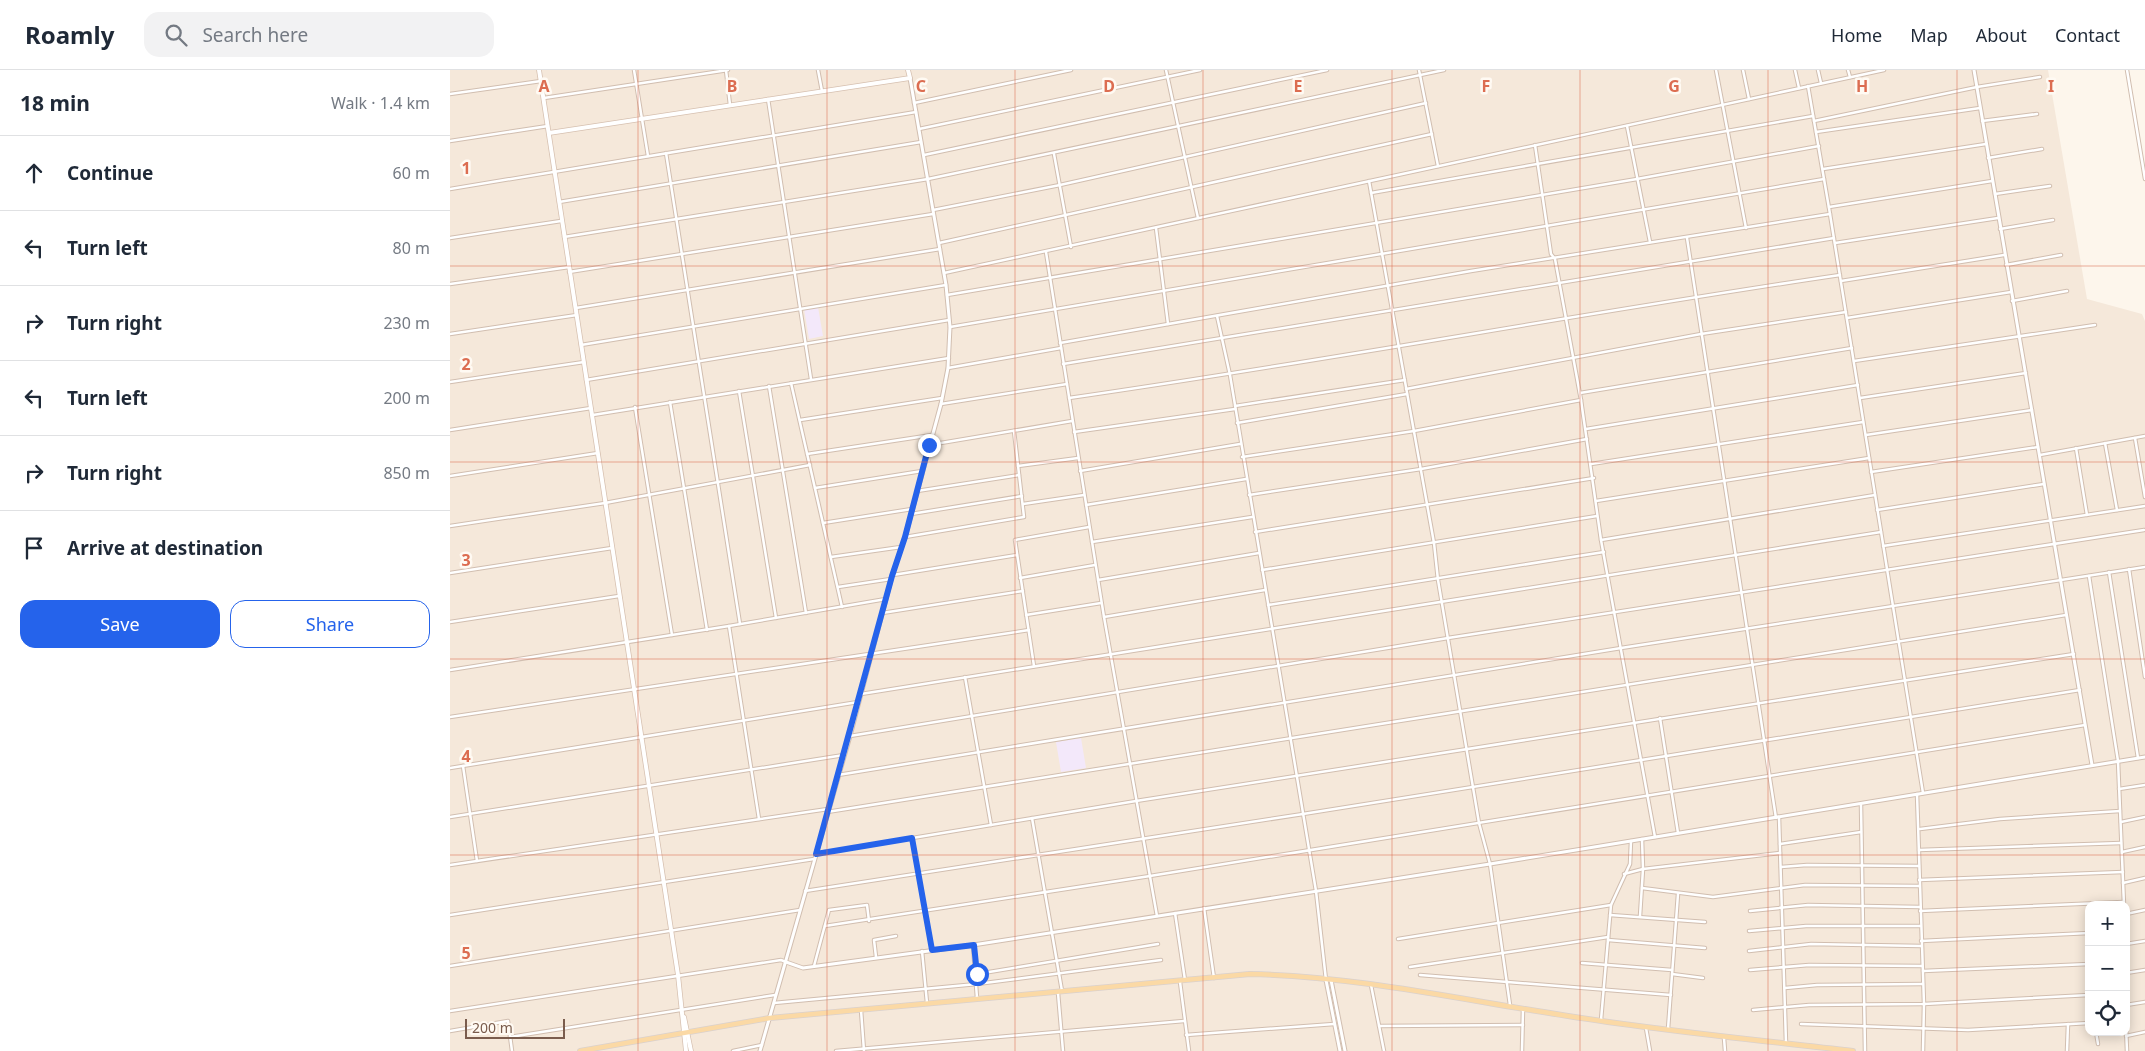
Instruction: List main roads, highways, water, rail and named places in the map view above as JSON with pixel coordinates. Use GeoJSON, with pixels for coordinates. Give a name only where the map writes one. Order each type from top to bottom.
{"type":"FeatureCollection","features":[{"type":"Feature","properties":{"kind":"main road"},"geometry":{"type":"LineString","coordinates":[[539,70],[683,1016],[691,1051]]}},
{"type":"Feature","properties":{"kind":"main road"},"geometry":{"type":"LineString","coordinates":[[549,133],[910,78],[908,70]]}},
{"type":"Feature","properties":{"kind":"main road"},"geometry":{"type":"LineString","coordinates":[[580,1051],[770,1018],[1182,982],[1250,974],[1285,975],[1371,985],[1601,1022],[1724,1038],[1853,1051]]}},
{"type":"Feature","properties":{"kind":"main road"},"geometry":{"type":"LineString","coordinates":[[686,1034],[686,1051]]}}]}
